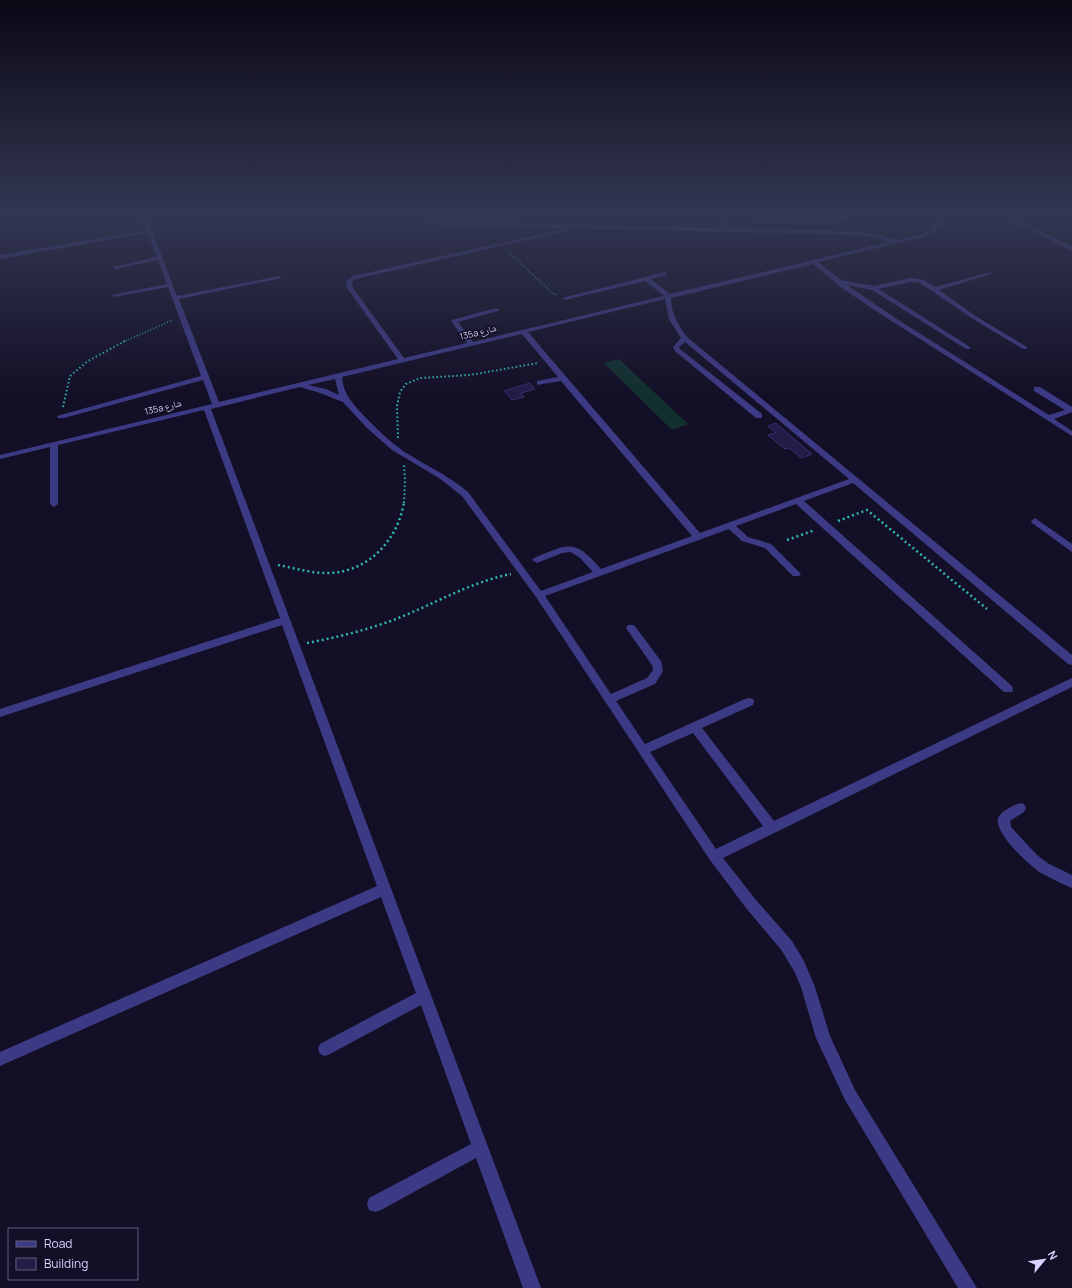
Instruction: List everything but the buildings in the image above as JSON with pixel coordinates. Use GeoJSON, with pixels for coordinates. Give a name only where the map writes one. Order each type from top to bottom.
{"type":"FeatureCollection","features":[{"type":"Feature","properties":{"kind":"street"},"geometry":{"type":"LineString","coordinates":[[166,274],[205,377],[212,406],[294,645],[532,1288]]}},
{"type":"Feature","properties":{"kind":"street"},"geometry":{"type":"LineString","coordinates":[[362,274],[349,281],[350,288],[402,360]]}},
{"type":"Feature","properties":{"kind":"street"},"geometry":{"type":"LineString","coordinates":[[565,298],[665,274]]}},
{"type":"Feature","properties":{"kind":"street","name":"135a شارع"},"geometry":{"type":"LineString","coordinates":[[0,457],[759,274]]}},
{"type":"Feature","properties":{"kind":"street"},"geometry":{"type":"LineString","coordinates":[[829,274],[880,312],[1072,434]]}},
{"type":"Feature","properties":{"kind":"street"},"geometry":{"type":"LineString","coordinates":[[936,289],[982,274]]}},
{"type":"Feature","properties":{"kind":"street"},"geometry":{"type":"LineString","coordinates":[[175,298],[279,278]]}},
{"type":"Feature","properties":{"kind":"street"},"geometry":{"type":"LineString","coordinates":[[647,279],[668,296],[668,305],[671,317],[685,338],[1072,661]]}},
{"type":"Feature","properties":{"kind":"street"},"geometry":{"type":"LineString","coordinates":[[838,282],[874,288],[914,280],[925,282],[975,318],[1025,348]]}},
{"type":"Feature","properties":{"kind":"street"},"geometry":{"type":"LineString","coordinates":[[114,295],[170,285]]}},
{"type":"Feature","properties":{"kind":"street"},"geometry":{"type":"LineString","coordinates":[[874,288],[968,348]]}},
{"type":"Feature","properties":{"kind":"street"},"geometry":{"type":"LineString","coordinates":[[471,344],[454,321],[496,310]]}},
{"type":"Feature","properties":{"kind":"street"},"geometry":{"type":"LineString","coordinates":[[523,331],[698,537]]}},
{"type":"Feature","properties":{"kind":"street"},"geometry":{"type":"LineString","coordinates":[[685,338],[676,347],[677,350],[759,416]]}},
{"type":"Feature","properties":{"kind":"street"},"geometry":{"type":"LineString","coordinates":[[338,376],[339,388],[344,400]]}},
{"type":"Feature","properties":{"kind":"street"},"geometry":{"type":"LineString","coordinates":[[61,416],[205,377]]}},
{"type":"Feature","properties":{"kind":"street"},"geometry":{"type":"LineString","coordinates":[[540,383],[563,378]]}},
{"type":"Feature","properties":{"kind":"street"},"geometry":{"type":"LineString","coordinates":[[298,385],[324,390],[344,400],[389,444],[450,481],[465,494],[539,595],[714,856],[751,904],[787,946],[799,966],[808,987],[823,1038],[841,1078],[968,1288]]}},
{"type":"Feature","properties":{"kind":"street"},"geometry":{"type":"LineString","coordinates":[[1037,389],[1071,410]]}},
{"type":"Feature","properties":{"kind":"street"},"geometry":{"type":"LineString","coordinates":[[1049,418],[1071,410]]}},
{"type":"Feature","properties":{"kind":"street"},"geometry":{"type":"LineString","coordinates":[[54,444],[54,504]]}},
{"type":"Feature","properties":{"kind":"street"},"geometry":{"type":"LineString","coordinates":[[539,595],[854,480]]}},
{"type":"Feature","properties":{"kind":"street"},"geometry":{"type":"LineString","coordinates":[[798,500],[1008,689]]}},
{"type":"Feature","properties":{"kind":"street"},"geometry":{"type":"LineString","coordinates":[[1035,521],[1072,549]]}},
{"type":"Feature","properties":{"kind":"street"},"geometry":{"type":"LineString","coordinates":[[730,525],[745,539],[768,546],[796,574]]}},
{"type":"Feature","properties":{"kind":"street"},"geometry":{"type":"LineString","coordinates":[[537,560],[563,550],[574,548],[583,554],[599,573]]}},
{"type":"Feature","properties":{"kind":"street"},"geometry":{"type":"LineString","coordinates":[[0,713],[285,620]]}},
{"type":"Feature","properties":{"kind":"street"},"geometry":{"type":"LineString","coordinates":[[609,700],[651,681],[656,677],[658,671],[657,664],[631,628]]}},
{"type":"Feature","properties":{"kind":"street"},"geometry":{"type":"LineString","coordinates":[[714,856],[1072,682]]}},
{"type":"Feature","properties":{"kind":"street"},"geometry":{"type":"LineString","coordinates":[[642,750],[749,702]]}},
{"type":"Feature","properties":{"kind":"street"},"geometry":{"type":"LineString","coordinates":[[694,726],[772,828]]}},
{"type":"Feature","properties":{"kind":"street"},"geometry":{"type":"LineString","coordinates":[[1020,808],[1004,819],[1005,829],[1038,864],[1072,882]]}},
{"type":"Feature","properties":{"kind":"street"},"geometry":{"type":"LineString","coordinates":[[0,1059],[385,889]]}},
{"type":"Feature","properties":{"kind":"street"},"geometry":{"type":"LineString","coordinates":[[325,1049],[424,996]]}},
{"type":"Feature","properties":{"kind":"street"},"geometry":{"type":"LineString","coordinates":[[375,1204],[480,1148]]}},
{"type":"Feature","properties":{"kind":"path"},"geometry":{"type":"LineString","coordinates":[[532,274],[552,293],[565,298]]}},
{"type":"Feature","properties":{"kind":"path"},"geometry":{"type":"LineString","coordinates":[[61,416],[69,381],[79,367],[140,333],[183,318]]}},
{"type":"Feature","properties":{"kind":"path"},"geometry":{"type":"LineString","coordinates":[[787,540],[867,510],[987,609]]}},
{"type":"Feature","properties":{"kind":"path"},"geometry":{"type":"LineString","coordinates":[[294,645],[325,640],[363,630],[412,612],[457,589],[500,576],[522,572]]}},
{"type":"Feature","properties":{"kind":"green space"},"geometry":{"type":"Polygon","coordinates":[[[619,359],[688,424],[672,430],[604,363],[619,359]]]}}]}
